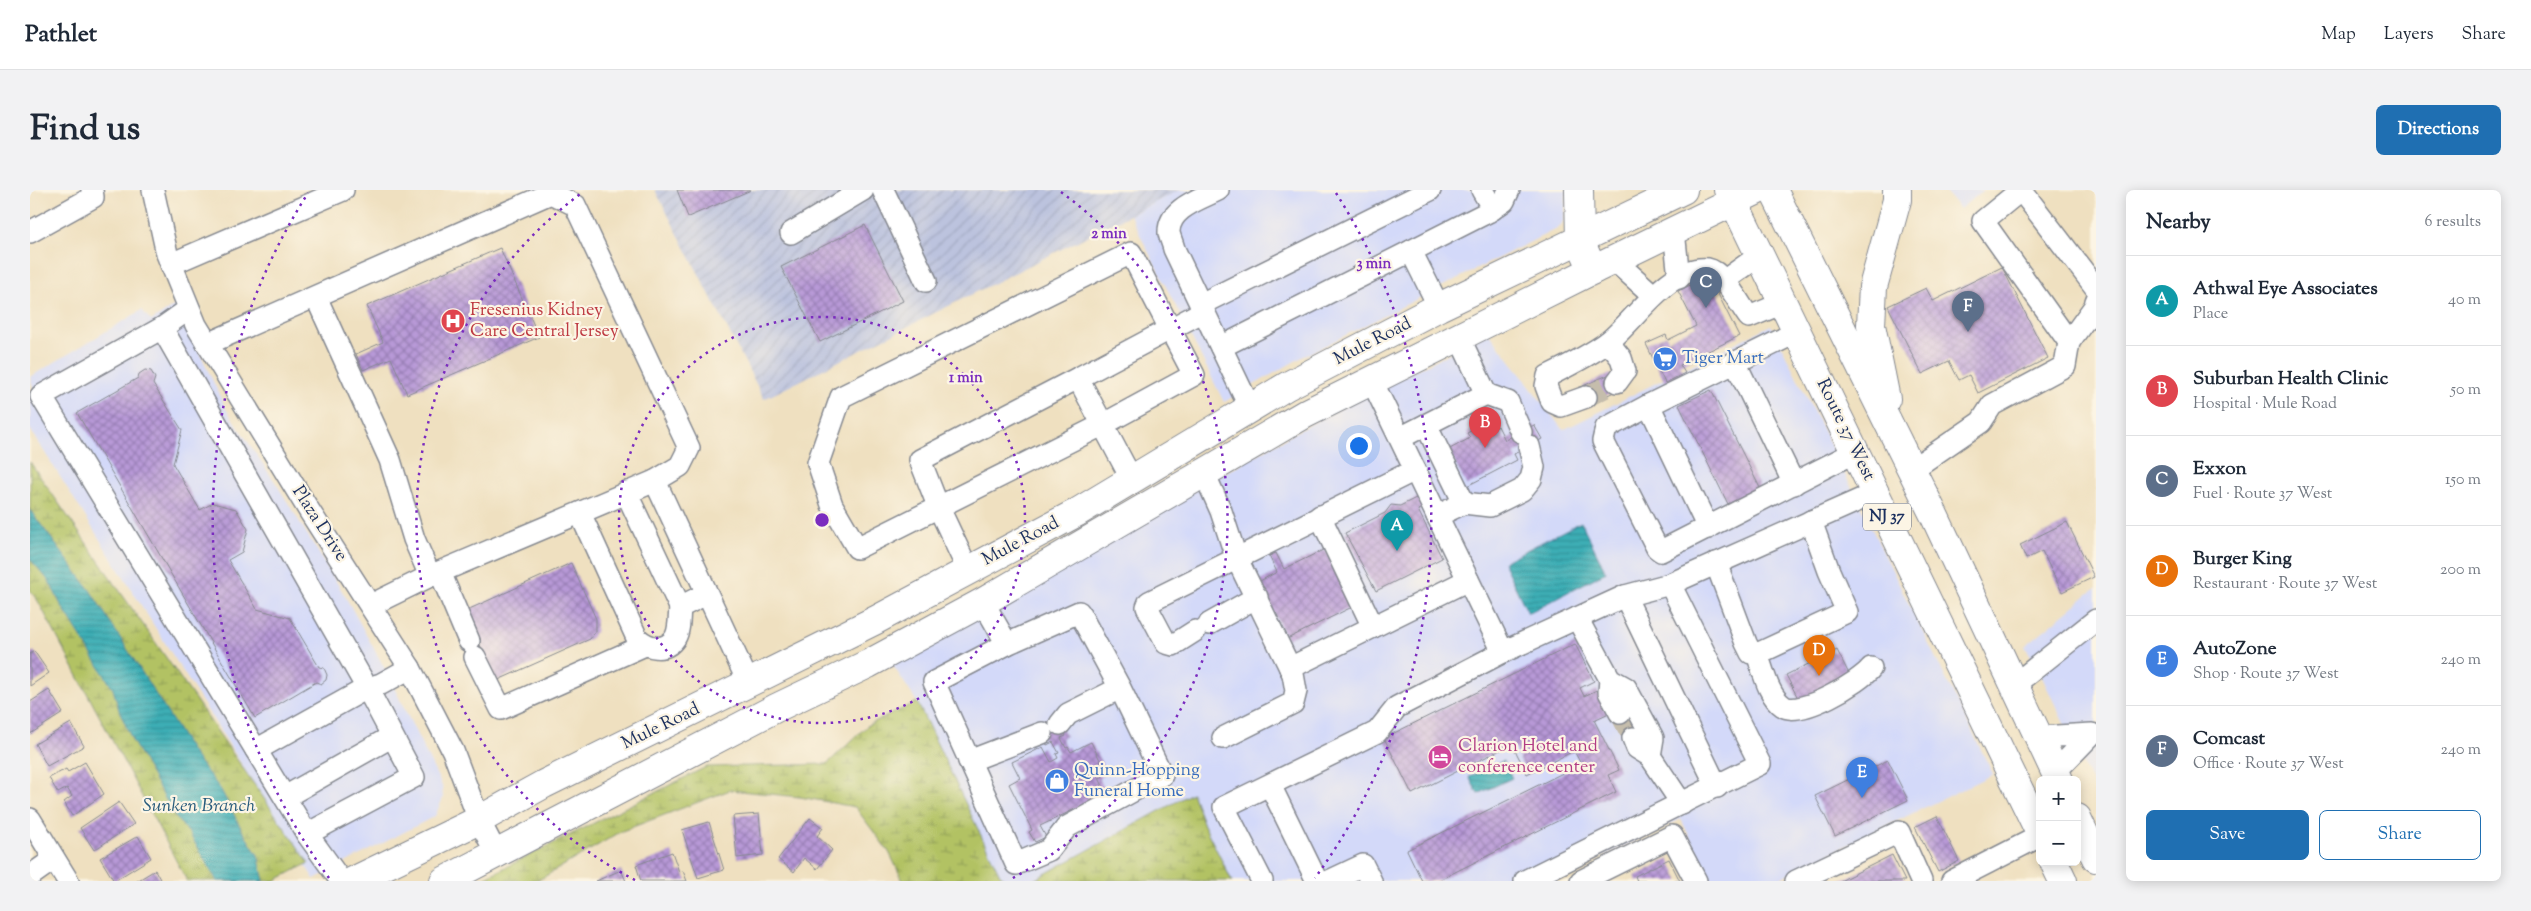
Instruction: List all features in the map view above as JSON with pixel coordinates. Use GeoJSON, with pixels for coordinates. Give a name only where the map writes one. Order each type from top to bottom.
{"type":"FeatureCollection","features":[{"type":"Feature","properties":{"kind":"main road"},"geometry":{"type":"LineString","coordinates":[[1579,190],[1580,241],[1604,265]]}},
{"type":"Feature","properties":{"kind":"main road","name":"Mule Road"},"geometry":{"type":"LineString","coordinates":[[353,881],[479,820],[544,784],[749,684],[1067,518],[1250,408],[1355,351],[1440,307],[1683,190]]}},
{"type":"Feature","properties":{"kind":"main road","name":"Mule Road"},"geometry":{"type":"LineString","coordinates":[[444,881],[983,602],[1267,436],[1372,380],[1674,231],[1731,196],[1758,190]]}},
{"type":"Feature","properties":{"kind":"main road","name":"NJ 37"},"geometry":{"type":"LineString","coordinates":[[1773,190],[1911,470],[2057,776]]}},
{"type":"Feature","properties":{"kind":"main road"},"geometry":{"type":"LineString","coordinates":[[1894,438],[1871,325],[1873,287],[1897,200],[1897,190]]}},
{"type":"Feature","properties":{"kind":"main road","name":"Route 37 West"},"geometry":{"type":"LineString","coordinates":[[1731,196],[2036,826]]}},
{"type":"Feature","properties":{"kind":"main road"},"geometry":{"type":"LineString","coordinates":[[1355,351],[1372,380]]}},
{"type":"Feature","properties":{"kind":"main road"},"geometry":{"type":"LineString","coordinates":[[1250,408],[1267,436]]}},
{"type":"Feature","properties":{"kind":"main road"},"geometry":{"type":"LineString","coordinates":[[968,570],[983,602]]}},
{"type":"Feature","properties":{"kind":"main road"},"geometry":{"type":"LineString","coordinates":[[2078,821],[2096,858]]}},
{"type":"Feature","properties":{"kind":"main road"},"geometry":{"type":"LineString","coordinates":[[2056,866],[2064,881]]}},
{"type":"Feature","properties":{"kind":"street"},"geometry":{"type":"LineString","coordinates":[[30,232],[93,196],[92,190]]}},
{"type":"Feature","properties":{"kind":"street","name":"Plaza Drive"},"geometry":{"type":"LineString","coordinates":[[153,190],[171,264],[189,309],[206,344],[410,668],[453,751],[479,820],[497,854]]}},
{"type":"Feature","properties":{"kind":"street"},"geometry":{"type":"LineString","coordinates":[[171,264],[343,190]]}},
{"type":"Feature","properties":{"kind":"street"},"geometry":{"type":"LineString","coordinates":[[791,233],[863,190]]}},
{"type":"Feature","properties":{"kind":"street"},"geometry":{"type":"LineString","coordinates":[[883,190],[926,281]]}},
{"type":"Feature","properties":{"kind":"street"},"geometry":{"type":"LineString","coordinates":[[1218,190],[1185,207],[1175,215],[1169,233],[1250,408]]}},
{"type":"Feature","properties":{"kind":"street"},"geometry":{"type":"LineString","coordinates":[[968,570],[938,506],[920,460],[1170,329],[1200,303],[1430,190]]}},
{"type":"Feature","properties":{"kind":"street"},"geometry":{"type":"LineString","coordinates":[[1482,190],[1493,209]]}},
{"type":"Feature","properties":{"kind":"street"},"geometry":{"type":"LineString","coordinates":[[1221,347],[1493,209],[1504,202],[1509,190]]}},
{"type":"Feature","properties":{"kind":"street"},"geometry":{"type":"LineString","coordinates":[[2070,342],[1982,221],[2021,190],[2096,288]]}},
{"type":"Feature","properties":{"kind":"street"},"geometry":{"type":"LineString","coordinates":[[206,344],[551,193],[575,205],[689,448],[680,466],[655,481],[435,574],[371,605]]}},
{"type":"Feature","properties":{"kind":"street"},"geometry":{"type":"LineString","coordinates":[[1674,231],[1679,278]]}},
{"type":"Feature","properties":{"kind":"street"},"geometry":{"type":"LineString","coordinates":[[1411,251],[1440,307]]}},
{"type":"Feature","properties":{"kind":"street"},"geometry":{"type":"LineString","coordinates":[[1130,253],[1170,329],[1194,374],[1102,425],[857,548],[832,505],[818,463],[841,397],[1130,253]]}},
{"type":"Feature","properties":{"kind":"street"},"geometry":{"type":"LineString","coordinates":[[1725,280],[1760,255]]}},
{"type":"Feature","properties":{"kind":"street"},"geometry":{"type":"LineString","coordinates":[[1604,265],[1652,295]]}},
{"type":"Feature","properties":{"kind":"street"},"geometry":{"type":"LineString","coordinates":[[1586,397],[1561,406],[1552,402],[1546,386],[1548,376],[1608,342],[1652,295],[1692,271],[1708,269],[1725,280],[1749,317],[1783,303]]}},
{"type":"Feature","properties":{"kind":"street"},"geometry":{"type":"LineString","coordinates":[[316,297],[390,460],[414,539],[435,574],[501,709],[645,646]]}},
{"type":"Feature","properties":{"kind":"street"},"geometry":{"type":"LineString","coordinates":[[1911,470],[1981,422],[1992,405],[2065,366],[2070,342],[2096,301]]}},
{"type":"Feature","properties":{"kind":"street"},"geometry":{"type":"LineString","coordinates":[[189,309],[162,328],[40,396],[307,834],[341,881]]}},
{"type":"Feature","properties":{"kind":"street"},"geometry":{"type":"LineString","coordinates":[[162,328],[367,688],[391,737],[414,777],[307,834]]}},
{"type":"Feature","properties":{"kind":"street"},"geometry":{"type":"LineString","coordinates":[[1797,332],[1606,428],[1603,441],[1657,548],[1661,551],[1855,452]]}},
{"type":"Feature","properties":{"kind":"street"},"geometry":{"type":"LineString","coordinates":[[1437,516],[1464,503],[1490,506],[1528,485],[1534,467],[1525,439],[1508,402],[1486,394],[1460,337]]}},
{"type":"Feature","properties":{"kind":"street"},"geometry":{"type":"LineString","coordinates":[[1608,342],[1621,358],[1625,371],[1616,382]]}},
{"type":"Feature","properties":{"kind":"street"},"geometry":{"type":"LineString","coordinates":[[1735,362],[1794,484]]}},
{"type":"Feature","properties":{"kind":"street"},"geometry":{"type":"LineString","coordinates":[[1078,378],[1131,478]]}},
{"type":"Feature","properties":{"kind":"street"},"geometry":{"type":"LineString","coordinates":[[1372,380],[1502,652]]}},
{"type":"Feature","properties":{"kind":"street"},"geometry":{"type":"LineString","coordinates":[[1400,438],[1486,394]]}},
{"type":"Feature","properties":{"kind":"street"},"geometry":{"type":"LineString","coordinates":[[1649,405],[1708,528]]}},
{"type":"Feature","properties":{"kind":"street"},"geometry":{"type":"LineString","coordinates":[[1426,425],[1464,503]]}},
{"type":"Feature","properties":{"kind":"street"},"geometry":{"type":"LineString","coordinates":[[1257,597],[1173,645],[1166,643],[1147,607],[1149,602],[1236,557],[1415,470]]}},
{"type":"Feature","properties":{"kind":"street"},"geometry":{"type":"LineString","coordinates":[[1204,472],[1221,511],[1236,557],[1290,668],[1296,691],[1293,703],[1223,738]]}},
{"type":"Feature","properties":{"kind":"street"},"geometry":{"type":"LineString","coordinates":[[655,481],[749,684]]}},
{"type":"Feature","properties":{"kind":"street"},"geometry":{"type":"LineString","coordinates":[[580,513],[637,638],[645,646],[655,648],[666,646],[675,638],[679,623],[680,607],[626,492]]}},
{"type":"Feature","properties":{"kind":"street"},"geometry":{"type":"LineString","coordinates":[[1262,881],[1224,807],[1378,732],[1397,707],[1502,652],[1625,596],[1670,584],[1875,493]]}},
{"type":"Feature","properties":{"kind":"street"},"geometry":{"type":"LineString","coordinates":[[1320,516],[1373,627]]}},
{"type":"Feature","properties":{"kind":"street"},"geometry":{"type":"LineString","coordinates":[[1716,563],[1746,642],[1751,653],[1757,654],[1847,612],[1829,571],[1811,521]]}},
{"type":"Feature","properties":{"kind":"street"},"geometry":{"type":"LineString","coordinates":[[1290,668],[1468,580]]}},
{"type":"Feature","properties":{"kind":"street"},"geometry":{"type":"LineString","coordinates":[[1525,881],[1760,764],[1670,584]]}},
{"type":"Feature","properties":{"kind":"street"},"geometry":{"type":"LineString","coordinates":[[680,607],[706,594]]}},
{"type":"Feature","properties":{"kind":"street"},"geometry":{"type":"LineString","coordinates":[[1625,596],[1717,787]]}},
{"type":"Feature","properties":{"kind":"street"},"geometry":{"type":"LineString","coordinates":[[983,602],[1007,644]]}},
{"type":"Feature","properties":{"kind":"street"},"geometry":{"type":"LineString","coordinates":[[1078,612],[1120,688],[1162,775],[1067,827],[1050,850],[1016,864],[934,682],[1007,644],[1078,612]]}},
{"type":"Feature","properties":{"kind":"street"},"geometry":{"type":"LineString","coordinates":[[1577,618],[1610,679],[1626,688],[1653,738],[1650,756]]}},
{"type":"Feature","properties":{"kind":"street"},"geometry":{"type":"LineString","coordinates":[[2014,685],[2096,620]]}},
{"type":"Feature","properties":{"kind":"street"},"geometry":{"type":"LineString","coordinates":[[1757,654],[1771,691],[1782,706],[1793,709],[1805,708],[1863,678],[1871,668]]}},
{"type":"Feature","properties":{"kind":"street"},"geometry":{"type":"LineString","coordinates":[[256,750],[367,688],[381,684],[410,668]]}},
{"type":"Feature","properties":{"kind":"street"},"geometry":{"type":"LineString","coordinates":[[1610,679],[1609,692],[1620,713]]}},
{"type":"Feature","properties":{"kind":"street"},"geometry":{"type":"LineString","coordinates":[[969,761],[1051,728],[1068,714],[1120,688]]}},
{"type":"Feature","properties":{"kind":"street"},"geometry":{"type":"LineString","coordinates":[[2039,737],[2094,733]]}},
{"type":"Feature","properties":{"kind":"street"},"geometry":{"type":"LineString","coordinates":[[2057,776],[2094,733]]}},
{"type":"Feature","properties":{"kind":"street"},"geometry":{"type":"LineString","coordinates":[[285,798],[391,737]]}},
{"type":"Feature","properties":{"kind":"street"},"geometry":{"type":"LineString","coordinates":[[1633,738],[1637,748],[1650,756],[1682,804]]}},
{"type":"Feature","properties":{"kind":"street"},"geometry":{"type":"LineString","coordinates":[[1270,785],[1317,881]]}},
{"type":"Feature","properties":{"kind":"street"},"geometry":{"type":"LineString","coordinates":[[30,818],[68,881]]}},
{"type":"Feature","properties":{"kind":"street"},"geometry":{"type":"LineString","coordinates":[[1796,881],[1899,832],[1921,881]]}},
{"type":"Feature","properties":{"kind":"street"},"geometry":{"type":"LineString","coordinates":[[1580,881],[1672,836],[1696,881]]}},
{"type":"Feature","properties":{"kind":"street"},"geometry":{"type":"LineString","coordinates":[[1952,881],[2036,836]]}},
{"type":"Feature","properties":{"kind":"street"},"geometry":{"type":"LineString","coordinates":[[30,876],[54,859]]}},
{"type":"Feature","properties":{"kind":"street"},"geometry":{"type":"LineString","coordinates":[[1329,881],[1363,865],[1371,881]]}},
{"type":"Feature","properties":{"kind":"shaded area"},"geometry":{"type":"Polygon","coordinates":[[[655,190],[1179,190],[764,399],[655,190]]]}},
{"type":"Feature","properties":{"kind":"shaded area"},"geometry":{"type":"Polygon","coordinates":[[[1179,190],[1567,190],[1564,219],[1561,225],[1554,230],[1304,356],[1224,402],[1130,215],[1179,190]]]}},
{"type":"Feature","properties":{"kind":"shaded area"},"geometry":{"type":"Polygon","coordinates":[[[1944,190],[1983,190],[1960,209],[1944,190]]]}},
{"type":"Feature","properties":{"kind":"shaded area"},"geometry":{"type":"Polygon","coordinates":[[[177,304],[226,409],[277,485],[345,596],[384,667],[442,786],[443,798],[435,816],[314,879],[30,429],[30,393],[34,390],[30,377],[142,310],[151,321],[177,304]]]}},
{"type":"Feature","properties":{"kind":"shaded area"},"geometry":{"type":"Polygon","coordinates":[[[1771,325],[1993,774],[1774,881],[1711,881],[1681,819],[1552,881],[1232,881],[1204,825],[1192,793],[1032,881],[1008,881],[1000,875],[917,702],[892,664],[1309,425],[1489,333],[1563,430],[1771,325]]]}},
{"type":"Feature","properties":{"kind":"shaded area"},"geometry":{"type":"Polygon","coordinates":[[[2096,588],[2096,791],[2043,679],[2025,646],[2096,588]]]}},
{"type":"Feature","properties":{"kind":"green space"},"geometry":{"type":"Polygon","coordinates":[[[30,462],[309,863],[274,881],[187,881],[38,601],[30,591],[30,462]]]}},
{"type":"Feature","properties":{"kind":"green space"},"geometry":{"type":"Polygon","coordinates":[[[917,702],[1000,875],[1008,881],[903,881],[889,852],[855,807],[800,797],[730,790],[622,831],[537,881],[478,881],[706,767],[827,764],[868,725],[917,702]]]}},
{"type":"Feature","properties":{"kind":"green space"},"geometry":{"type":"Polygon","coordinates":[[[1192,793],[1204,825],[1232,881],[1032,881],[1192,793]]]}},
{"type":"Feature","properties":{"kind":"water","name":"Sunken Branch"},"geometry":{"type":"Polygon","coordinates":[[[30,510],[90,590],[194,755],[221,790],[243,832],[258,855],[264,881],[217,881],[189,833],[176,818],[133,742],[119,710],[113,689],[61,605],[49,581],[30,559],[30,510]]]}},
{"type":"Feature","properties":{"kind":"water"},"geometry":{"type":"Polygon","coordinates":[[[1581,522],[1606,572],[1528,613],[1503,562],[1581,522]]]}},
{"type":"Feature","properties":{"kind":"water"},"geometry":{"type":"Polygon","coordinates":[[[1503,761],[1512,778],[1478,794],[1469,777],[1503,761]]]}},
{"type":"Feature","properties":{"kind":"building"},"geometry":{"type":"Polygon","coordinates":[[[677,190],[751,190],[688,217],[677,190]]]}},
{"type":"Feature","properties":{"kind":"building"},"geometry":{"type":"Polygon","coordinates":[[[865,225],[903,301],[820,342],[781,267],[865,225]]]}},
{"type":"Feature","properties":{"kind":"building","name":"Fresenius Kidney Care Central Jersey"},"geometry":{"type":"Polygon","coordinates":[[[500,248],[539,337],[407,394],[391,358],[363,370],[356,354],[383,342],[367,306],[500,248]]]}},
{"type":"Feature","properties":{"kind":"building"},"geometry":{"type":"Polygon","coordinates":[[[2002,267],[2048,358],[1978,393],[1969,375],[1959,380],[1949,361],[1922,374],[1888,306],[1926,288],[1933,301],[2002,267]]]}},
{"type":"Feature","properties":{"kind":"building"},"geometry":{"type":"Polygon","coordinates":[[[1709,276],[1739,336],[1680,365],[1685,373],[1665,383],[1646,344],[1666,335],[1668,340],[1696,326],[1678,291],[1709,276]]]}},
{"type":"Feature","properties":{"kind":"building"},"geometry":{"type":"Polygon","coordinates":[[[145,370],[151,371],[155,378],[153,384],[182,430],[173,464],[200,510],[213,503],[236,509],[248,529],[242,552],[228,560],[257,609],[290,618],[319,667],[324,668],[327,675],[326,680],[321,684],[316,682],[255,718],[77,413],[138,378],[139,374],[145,370]]]}},
{"type":"Feature","properties":{"kind":"building"},"geometry":{"type":"Polygon","coordinates":[[[1610,374],[1618,390],[1591,403],[1583,386],[1610,374]]]}},
{"type":"Feature","properties":{"kind":"building"},"geometry":{"type":"Polygon","coordinates":[[[1711,390],[1760,488],[1728,504],[1679,405],[1711,390]]]}},
{"type":"Feature","properties":{"kind":"building"},"geometry":{"type":"Polygon","coordinates":[[[1484,424],[1488,432],[1498,426],[1505,440],[1534,425],[1542,439],[1514,454],[1517,460],[1467,486],[1448,450],[1470,438],[1467,433],[1484,424]]]}},
{"type":"Feature","properties":{"kind":"building"},"geometry":{"type":"Polygon","coordinates":[[[1418,497],[1423,507],[1418,510],[1442,558],[1376,591],[1345,533],[1385,513],[1391,505],[1400,506],[1418,497]]]}},
{"type":"Feature","properties":{"kind":"building"},"geometry":{"type":"Polygon","coordinates":[[[2067,522],[2094,577],[2062,592],[2042,551],[2026,559],[2020,545],[2067,522]]]}},
{"type":"Feature","properties":{"kind":"building"},"geometry":{"type":"Polygon","coordinates":[[[1325,549],[1354,606],[1287,639],[1258,582],[1277,572],[1269,556],[1276,553],[1284,569],[1325,549]]]}},
{"type":"Feature","properties":{"kind":"building"},"geometry":{"type":"Polygon","coordinates":[[[571,563],[596,619],[596,631],[590,639],[496,681],[465,611],[571,563]]]}},
{"type":"Feature","properties":{"kind":"building","name":"Clarion Hotel and conference center"},"geometry":{"type":"Polygon","coordinates":[[[1575,644],[1594,681],[1580,688],[1584,696],[1597,690],[1609,713],[1594,720],[1619,770],[1608,775],[1616,792],[1437,881],[1422,881],[1407,850],[1581,764],[1574,751],[1527,774],[1512,744],[1412,794],[1384,738],[1575,644]]]}},
{"type":"Feature","properties":{"kind":"building"},"geometry":{"type":"Polygon","coordinates":[[[1837,650],[1851,678],[1800,702],[1786,675],[1837,650]]]}},
{"type":"Feature","properties":{"kind":"building"},"geometry":{"type":"Polygon","coordinates":[[[34,651],[49,673],[30,686],[30,654],[34,651]]]}},
{"type":"Feature","properties":{"kind":"building"},"geometry":{"type":"Polygon","coordinates":[[[49,690],[63,713],[30,734],[30,702],[49,690]]]}},
{"type":"Feature","properties":{"kind":"building","name":"Quinn-Hopping Funeral Home"},"geometry":{"type":"Polygon","coordinates":[[[1057,717],[1066,736],[1061,738],[1066,748],[1068,747],[1071,752],[1091,742],[1107,774],[1099,778],[1108,796],[1076,812],[1075,809],[1040,826],[1046,837],[1035,842],[1029,832],[1032,830],[1009,784],[1020,778],[1012,762],[1043,747],[1051,762],[1058,758],[1056,754],[1059,753],[1053,742],[1047,745],[1038,726],[1057,717]]]}},
{"type":"Feature","properties":{"kind":"building"},"geometry":{"type":"Polygon","coordinates":[[[71,723],[84,746],[47,766],[35,744],[71,723]]]}},
{"type":"Feature","properties":{"kind":"building"},"geometry":{"type":"Polygon","coordinates":[[[1888,760],[1908,800],[1835,836],[1815,796],[1888,760]]]}},
{"type":"Feature","properties":{"kind":"building"},"geometry":{"type":"Polygon","coordinates":[[[85,762],[104,794],[72,816],[64,802],[72,796],[67,788],[58,793],[49,778],[66,769],[68,772],[85,762]]]}},
{"type":"Feature","properties":{"kind":"building"},"geometry":{"type":"Polygon","coordinates":[[[119,802],[134,824],[94,850],[80,828],[119,802]]]}},
{"type":"Feature","properties":{"kind":"building"},"geometry":{"type":"Polygon","coordinates":[[[759,814],[763,855],[737,858],[733,816],[759,814]]]}},
{"type":"Feature","properties":{"kind":"building"},"geometry":{"type":"Polygon","coordinates":[[[1937,816],[1959,861],[1938,872],[1915,827],[1937,816]]]}},
{"type":"Feature","properties":{"kind":"building"},"geometry":{"type":"Polygon","coordinates":[[[810,818],[823,828],[817,836],[832,850],[817,869],[804,858],[794,872],[778,859],[810,818]]]}},
{"type":"Feature","properties":{"kind":"building"},"geometry":{"type":"Polygon","coordinates":[[[709,822],[724,870],[698,878],[682,830],[709,822]]]}},
{"type":"Feature","properties":{"kind":"building"},"geometry":{"type":"Polygon","coordinates":[[[138,836],[151,858],[114,881],[100,858],[138,836]]]}},
{"type":"Feature","properties":{"kind":"building"},"geometry":{"type":"Polygon","coordinates":[[[672,852],[679,872],[683,871],[687,881],[641,881],[636,865],[672,852]]]}},
{"type":"Feature","properties":{"kind":"building"},"geometry":{"type":"Polygon","coordinates":[[[1892,855],[1905,881],[1840,881],[1892,855]]]}},
{"type":"Feature","properties":{"kind":"building"},"geometry":{"type":"Polygon","coordinates":[[[1669,859],[1680,881],[1637,881],[1635,876],[1669,859]]]}},
{"type":"Feature","properties":{"kind":"building"},"geometry":{"type":"Polygon","coordinates":[[[155,870],[161,881],[137,881],[155,870]]]}},
{"type":"Feature","properties":{"kind":"building"},"geometry":{"type":"Polygon","coordinates":[[[621,870],[626,881],[596,881],[621,870]]]}},
{"type":"Feature","properties":{"kind":"tunnel"},"geometry":{"type":"LineString","coordinates":[[1586,397],[1617,382]]}},
{"type":"Feature","properties":{"kind":"tunnel"},"geometry":{"type":"LineString","coordinates":[[1620,713],[1633,738]]}},
{"type":"Feature","properties":{"kind":"place","name":"Exxon"},"geometry":{"type":"Point","coordinates":[1706,308]}},
{"type":"Feature","properties":{"kind":"place","name":"Fresenius Kidney Care Central Jersey"},"geometry":{"type":"Point","coordinates":[453,321]}},
{"type":"Feature","properties":{"kind":"place","name":"Comcast"},"geometry":{"type":"Point","coordinates":[1968,332]}},
{"type":"Feature","properties":{"kind":"place","name":"Tiger Mart"},"geometry":{"type":"Point","coordinates":[1665,359]}},
{"type":"Feature","properties":{"kind":"place","name":"Suburban Health Clinic"},"geometry":{"type":"Point","coordinates":[1485,448]}},
{"type":"Feature","properties":{"kind":"place","name":"Athwal Eye Associates"},"geometry":{"type":"Point","coordinates":[1397,551]}},
{"type":"Feature","properties":{"kind":"place","name":"Burger King"},"geometry":{"type":"Point","coordinates":[1819,676]}},
{"type":"Feature","properties":{"kind":"place","name":"Clarion Hotel and conference center"},"geometry":{"type":"Point","coordinates":[1440,757]}},
{"type":"Feature","properties":{"kind":"place","name":"Quinn-Hopping Funeral Home"},"geometry":{"type":"Point","coordinates":[1057,781]}},
{"type":"Feature","properties":{"kind":"place","name":"AutoZone"},"geometry":{"type":"Point","coordinates":[1862,798]}}]}
